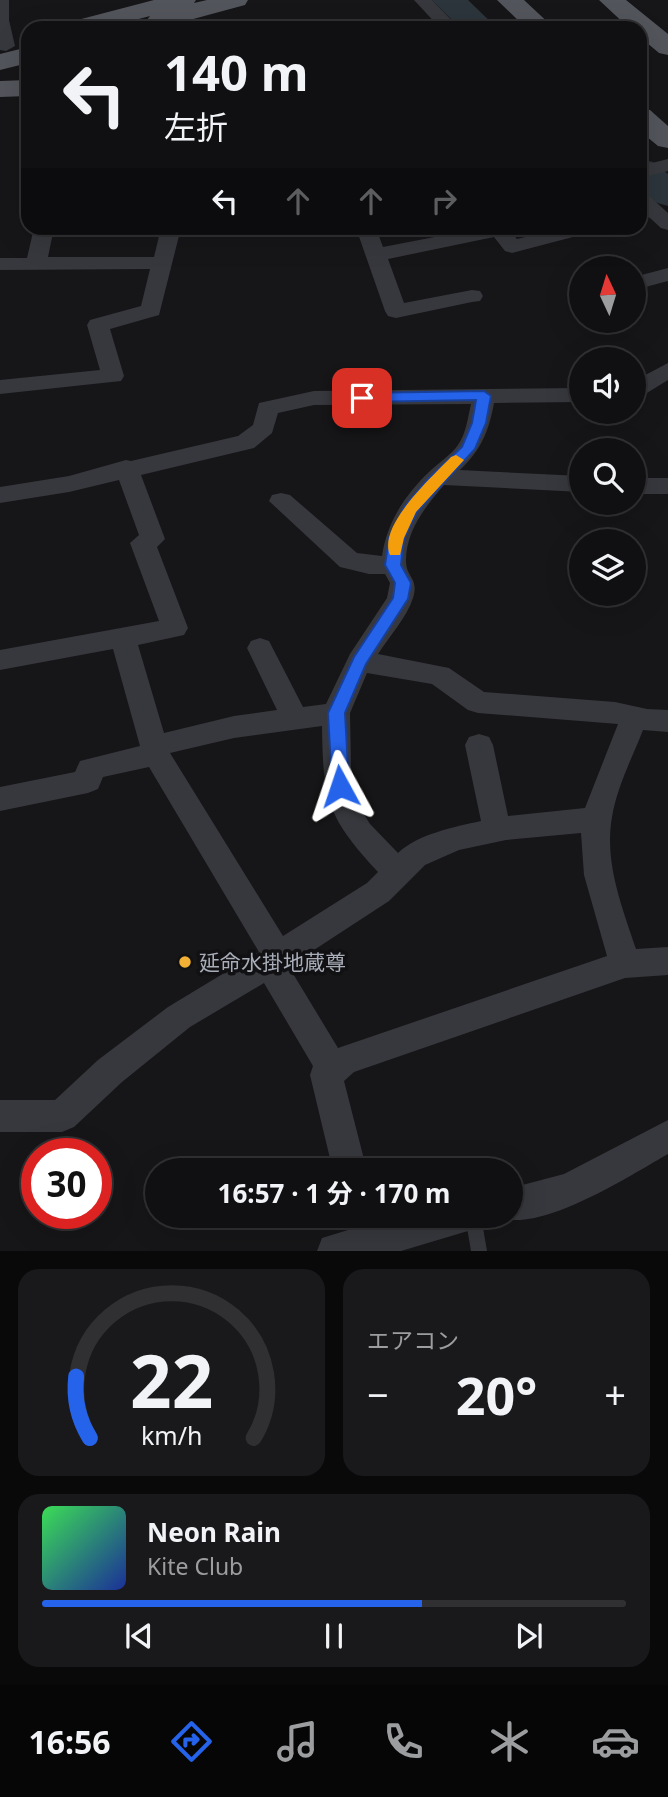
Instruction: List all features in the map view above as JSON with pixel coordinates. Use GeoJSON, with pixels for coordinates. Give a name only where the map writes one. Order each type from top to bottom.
{"type":"FeatureCollection","features":[{"type":"Feature","properties":{"kind":"main road"},"geometry":{"type":"LineString","coordinates":[[154,21],[236,0]]}},
{"type":"Feature","properties":{"kind":"main road"},"geometry":{"type":"LineString","coordinates":[[509,0],[533,21]]}},
{"type":"Feature","properties":{"kind":"main road"},"geometry":{"type":"LineString","coordinates":[[611,0],[636,21]]}},
{"type":"Feature","properties":{"kind":"main road"},"geometry":{"type":"LineString","coordinates":[[121,21],[199,9]]}},
{"type":"Feature","properties":{"kind":"main road"},"geometry":{"type":"LineString","coordinates":[[647,30],[668,47]]}},
{"type":"Feature","properties":{"kind":"main road"},"geometry":{"type":"LineString","coordinates":[[0,89],[21,88]]}},
{"type":"Feature","properties":{"kind":"main road"},"geometry":{"type":"LineString","coordinates":[[647,122],[668,140]]}},
{"type":"Feature","properties":{"kind":"street"},"geometry":{"type":"LineString","coordinates":[[1,0],[0,20],[12,50]]}},
{"type":"Feature","properties":{"kind":"street"},"geometry":{"type":"LineString","coordinates":[[422,0],[443,21]]}},
{"type":"Feature","properties":{"kind":"street"},"geometry":{"type":"LineString","coordinates":[[647,204],[668,224]]}},
{"type":"Feature","properties":{"kind":"street"},"geometry":{"type":"LineString","coordinates":[[36,263],[42,235]]}},
{"type":"Feature","properties":{"kind":"street"},"geometry":{"type":"LineString","coordinates":[[0,387],[113,376],[97,325],[151,310],[169,235]]}},
{"type":"Feature","properties":{"kind":"street"},"geometry":{"type":"LineString","coordinates":[[369,235],[396,312],[472,296]]}},
{"type":"Feature","properties":{"kind":"street"},"geometry":{"type":"LineString","coordinates":[[377,255],[470,235]]}},
{"type":"Feature","properties":{"kind":"street"},"geometry":{"type":"LineString","coordinates":[[503,235],[512,247],[558,235]]}},
{"type":"Feature","properties":{"kind":"street"},"geometry":{"type":"LineString","coordinates":[[0,264],[162,263]]}},
{"type":"Feature","properties":{"kind":"street"},"geometry":{"type":"LineString","coordinates":[[646,280],[668,274]]}},
{"type":"Feature","properties":{"kind":"street"},"geometry":{"type":"LineString","coordinates":[[646,384],[668,370]]}},
{"type":"Feature","properties":{"kind":"street"},"geometry":{"type":"LineString","coordinates":[[0,495],[69,484],[127,468],[246,442],[264,428],[267,408],[314,398],[569,395]]}},
{"type":"Feature","properties":{"kind":"street"},"geometry":{"type":"LineString","coordinates":[[398,873],[360,833],[343,805],[337,767],[336,713],[359,662],[400,599],[403,583],[393,565],[397,538],[410,509],[468,449],[479,423],[484,396]]}},
{"type":"Feature","properties":{"kind":"street"},"geometry":{"type":"LineString","coordinates":[[0,660],[176,628],[143,543],[153,539],[127,468]]}},
{"type":"Feature","properties":{"kind":"street"},"geometry":{"type":"LineString","coordinates":[[439,477],[569,483]]}},
{"type":"Feature","properties":{"kind":"street"},"geometry":{"type":"LineString","coordinates":[[646,486],[668,486]]}},
{"type":"Feature","properties":{"kind":"street"},"geometry":{"type":"LineString","coordinates":[[281,501],[349,561],[369,565],[393,565]]}},
{"type":"Feature","properties":{"kind":"street"},"geometry":{"type":"LineString","coordinates":[[123,638],[155,750],[334,1069]]}},
{"type":"Feature","properties":{"kind":"street"},"geometry":{"type":"LineString","coordinates":[[260,648],[295,718]]}},
{"type":"Feature","properties":{"kind":"street"},"geometry":{"type":"LineString","coordinates":[[359,662],[439,675],[478,702],[615,713],[634,718],[668,721]]}},
{"type":"Feature","properties":{"kind":"street"},"geometry":{"type":"LineString","coordinates":[[0,799],[88,781],[90,769],[234,727],[336,713]]}},
{"type":"Feature","properties":{"kind":"street"},"geometry":{"type":"LineString","coordinates":[[625,964],[600,884],[597,819],[634,718]]}},
{"type":"Feature","properties":{"kind":"street"},"geometry":{"type":"LineString","coordinates":[[479,745],[497,830]]}},
{"type":"Feature","properties":{"kind":"street"},"geometry":{"type":"LineString","coordinates":[[0,1116],[62,1116],[110,1070],[179,1017],[274,960],[378,892],[415,856],[455,839],[497,830],[597,819]]}},
{"type":"Feature","properties":{"kind":"street"},"geometry":{"type":"LineString","coordinates":[[348,1158],[326,1075],[343,1061],[625,964],[668,961]]}},
{"type":"Feature","properties":{"kind":"street"},"geometry":{"type":"LineString","coordinates":[[523,1202],[570,1190],[668,1136]]}},
{"type":"Feature","properties":{"kind":"street"},"geometry":{"type":"LineString","coordinates":[[335,1251],[365,1229]]}},
{"type":"Feature","properties":{"kind":"lane"},"geometry":{"type":"LineString","coordinates":[[475,1228],[479,1251]]}},
{"type":"Feature","properties":{"kind":"waterway"},"geometry":{"type":"LineString","coordinates":[[448,0],[472,21]]}},
{"type":"Feature","properties":{"kind":"waterway"},"geometry":{"type":"LineString","coordinates":[[647,176],[668,194]]}},
{"type":"Feature","properties":{"kind":"slow traffic"},"geometry":{"type":"LineString","coordinates":[[395,551],[397,538],[410,509],[456,460]]}},
{"type":"Feature","properties":{"kind":"place","name":"延命水掛地蔵尊"},"geometry":{"type":"Point","coordinates":[185,962]}},
{"type":"Feature","properties":{"kind":"route"},"geometry":{"type":"LineString","coordinates":[[340,786],[336,713],[359,662],[400,599],[403,583],[393,565],[397,538],[410,509],[434,481],[468,449],[479,423],[484,396],[362,398]]}}]}
